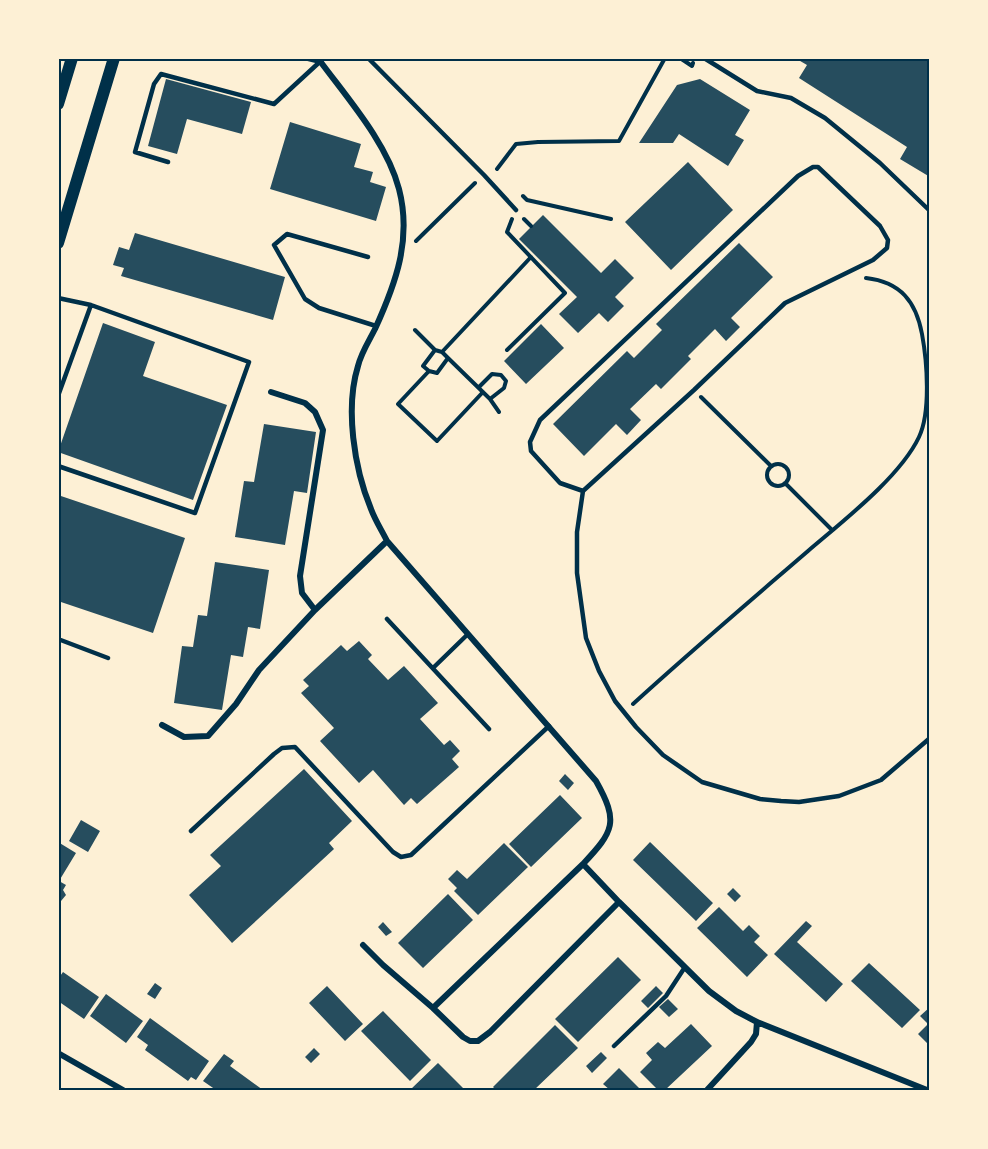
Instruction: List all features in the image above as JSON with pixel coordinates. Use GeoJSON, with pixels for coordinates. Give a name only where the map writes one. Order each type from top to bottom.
{"type":"FeatureCollection","features":[{"type":"Feature","properties":{"kind":"main road"},"geometry":{"type":"LineString","coordinates":[[58,104],[72,58]]}},
{"type":"Feature","properties":{"kind":"main road"},"geometry":{"type":"LineString","coordinates":[[58,243],[114,58]]}},
{"type":"Feature","properties":{"kind":"street"},"geometry":{"type":"LineString","coordinates":[[308,58],[322,60],[368,125],[399,187],[404,220],[403,249],[395,281],[358,366],[352,401],[357,468],[371,509],[387,541],[588,770],[609,804],[612,817],[608,834],[600,846],[433,1008]]}},
{"type":"Feature","properties":{"kind":"street"},"geometry":{"type":"LineString","coordinates":[[271,392],[305,403],[315,412],[323,430],[300,576],[302,593],[315,610]]}},
{"type":"Feature","properties":{"kind":"street"},"geometry":{"type":"LineString","coordinates":[[162,725],[184,737],[208,736],[236,704],[259,670],[315,610],[387,541]]}},
{"type":"Feature","properties":{"kind":"street"},"geometry":{"type":"LineString","coordinates":[[583,864],[722,1001],[757,1022],[927,1090]]}},
{"type":"Feature","properties":{"kind":"street"},"geometry":{"type":"LineString","coordinates":[[363,945],[463,1037],[470,1041],[478,1041],[490,1032],[619,902]]}},
{"type":"Feature","properties":{"kind":"street"},"geometry":{"type":"LineString","coordinates":[[706,1090],[751,1042],[756,1034],[757,1022]]}},
{"type":"Feature","properties":{"kind":"street"},"geometry":{"type":"LineString","coordinates":[[58,1053],[123,1090]]}},
{"type":"Feature","properties":{"kind":"lane"},"geometry":{"type":"LineString","coordinates":[[368,58],[516,210]]}},
{"type":"Feature","properties":{"kind":"lane"},"geometry":{"type":"LineString","coordinates":[[704,58],[758,91],[791,98],[825,118],[880,163],[930,211]]}},
{"type":"Feature","properties":{"kind":"lane"},"geometry":{"type":"LineString","coordinates":[[168,162],[135,153],[154,84],[160,74],[274,104],[322,60]]}},
{"type":"Feature","properties":{"kind":"lane"},"geometry":{"type":"LineString","coordinates":[[583,491],[561,483],[531,451],[530,442],[540,420],[798,176],[813,166],[818,167],[885,233],[888,240],[887,248],[881,255],[785,303],[583,491],[577,532],[577,573],[586,638],[599,671],[624,712],[663,755],[702,782],[760,799],[818,800],[859,790],[881,780],[930,738]]}},
{"type":"Feature","properties":{"kind":"lane"},"geometry":{"type":"LineString","coordinates":[[368,257],[287,234],[274,245],[305,299],[320,308],[376,326]]}},
{"type":"Feature","properties":{"kind":"lane"},"geometry":{"type":"LineString","coordinates":[[58,298],[91,305],[249,362],[195,513],[58,466]]}},
{"type":"Feature","properties":{"kind":"lane"},"geometry":{"type":"LineString","coordinates":[[58,396],[91,305]]}},
{"type":"Feature","properties":{"kind":"lane"},"geometry":{"type":"LineString","coordinates":[[387,619],[489,729]]}},
{"type":"Feature","properties":{"kind":"lane"},"geometry":{"type":"LineString","coordinates":[[433,668],[468,634]]}},
{"type":"Feature","properties":{"kind":"lane"},"geometry":{"type":"LineString","coordinates":[[58,639],[108,658]]}},
{"type":"Feature","properties":{"kind":"lane"},"geometry":{"type":"LineString","coordinates":[[191,831],[274,754],[289,746],[295,747],[393,852],[401,856],[411,855],[549,726]]}},
{"type":"Feature","properties":{"kind":"lane"},"geometry":{"type":"LineString","coordinates":[[614,1046],[666,996],[686,967]]}},
{"type":"Feature","properties":{"kind":"path"},"geometry":{"type":"LineString","coordinates":[[497,169],[516,144],[619,141],[665,58]]}},
{"type":"Feature","properties":{"kind":"path"},"geometry":{"type":"LineString","coordinates":[[680,58],[692,66],[696,58]]}},
{"type":"Feature","properties":{"kind":"path"},"geometry":{"type":"LineString","coordinates":[[507,350],[565,292],[507,232],[516,210],[527,200]]}},
{"type":"Feature","properties":{"kind":"path"},"geometry":{"type":"LineString","coordinates":[[442,352],[531,256]]}},
{"type":"Feature","properties":{"kind":"path"},"geometry":{"type":"LineString","coordinates":[[624,712],[832,530],[905,462],[920,435],[925,409],[927,361],[919,315],[901,290],[873,279],[839,275]]}},
{"type":"Feature","properties":{"kind":"path"},"geometry":{"type":"LineString","coordinates":[[415,330],[479,387],[499,412]]}},
{"type":"Feature","properties":{"kind":"path"},"geometry":{"type":"LineString","coordinates":[[435,350],[423,366],[429,371],[437,373],[448,358]]}},
{"type":"Feature","properties":{"kind":"path"},"geometry":{"type":"LineString","coordinates":[[429,371],[398,404],[437,441],[483,392]]}},
{"type":"Feature","properties":{"kind":"path"},"geometry":{"type":"LineString","coordinates":[[479,387],[492,374],[501,375],[506,381],[504,388],[490,399]]}},
{"type":"Feature","properties":{"kind":"path"},"geometry":{"type":"LineString","coordinates":[[694,390],[771,466]]}},
{"type":"Feature","properties":{"kind":"path"},"geometry":{"type":"LineString","coordinates":[[778,464],[785,466],[789,473],[785,483],[779,486],[769,482],[767,472],[771,466],[778,464]]}},
{"type":"Feature","properties":{"kind":"path"},"geometry":{"type":"LineString","coordinates":[[785,483],[832,530]]}},
{"type":"Feature","properties":{"kind":"building"},"geometry":{"type":"Polygon","coordinates":[[[795,58],[930,58],[930,177],[900,159],[907,147],[799,78],[807,65],[795,58]]]}},
{"type":"Feature","properties":{"kind":"building"},"geometry":{"type":"Polygon","coordinates":[[[166,79],[251,102],[242,134],[187,119],[177,154],[148,146],[166,79]]]}},
{"type":"Feature","properties":{"kind":"building"},"geometry":{"type":"Polygon","coordinates":[[[700,79],[750,110],[735,135],[744,140],[728,166],[679,134],[673,143],[639,143],[677,85],[700,79]]]}},
{"type":"Feature","properties":{"kind":"building"},"geometry":{"type":"Polygon","coordinates":[[[290,122],[361,144],[354,167],[373,172],[370,182],[386,187],[376,221],[270,189],[290,122]]]}},
{"type":"Feature","properties":{"kind":"building"},"geometry":{"type":"Polygon","coordinates":[[[688,162],[733,210],[671,270],[625,222],[688,162]]]}},
{"type":"Feature","properties":{"kind":"building"},"geometry":{"type":"Polygon","coordinates":[[[543,215],[601,273],[615,259],[634,278],[615,297],[624,306],[608,322],[599,313],[578,333],[559,314],[577,297],[519,239],[543,215]]]}},
{"type":"Feature","properties":{"kind":"building"},"geometry":{"type":"Polygon","coordinates":[[[135,233],[285,277],[273,320],[121,276],[124,268],[113,265],[119,247],[129,250],[135,233]]]}},
{"type":"Feature","properties":{"kind":"building"},"geometry":{"type":"Polygon","coordinates":[[[739,243],[773,277],[731,318],[740,327],[726,341],[715,329],[688,356],[691,359],[661,389],[656,384],[630,409],[641,420],[627,435],[616,424],[584,456],[553,424],[627,351],[634,358],[662,330],[656,324],[739,243]]]}},
{"type":"Feature","properties":{"kind":"building"},"geometry":{"type":"Polygon","coordinates":[[[103,323],[155,342],[143,376],[227,405],[193,500],[58,452],[103,323]]]}},
{"type":"Feature","properties":{"kind":"building"},"geometry":{"type":"Polygon","coordinates":[[[541,324],[564,348],[526,384],[504,361],[541,324]]]}},
{"type":"Feature","properties":{"kind":"building"},"geometry":{"type":"Polygon","coordinates":[[[264,424],[316,432],[307,493],[294,491],[285,545],[235,537],[244,481],[254,482],[264,424]]]}},
{"type":"Feature","properties":{"kind":"building"},"geometry":{"type":"Polygon","coordinates":[[[58,495],[185,538],[153,633],[58,601],[58,495]]]}},
{"type":"Feature","properties":{"kind":"building"},"geometry":{"type":"Polygon","coordinates":[[[215,562],[269,570],[260,629],[248,627],[243,657],[231,655],[222,710],[174,703],[182,646],[193,647],[198,615],[207,616],[215,562]]]}},
{"type":"Feature","properties":{"kind":"building"},"geometry":{"type":"Polygon","coordinates":[[[359,641],[372,655],[368,659],[388,680],[404,666],[438,703],[420,719],[444,745],[450,740],[460,751],[452,759],[459,767],[417,804],[411,798],[404,805],[373,770],[359,783],[320,741],[334,728],[301,693],[309,686],[303,680],[341,645],[347,651],[359,641]]]}},
{"type":"Feature","properties":{"kind":"building"},"geometry":{"type":"Polygon","coordinates":[[[304,769],[352,821],[329,843],[334,849],[232,943],[189,895],[221,866],[210,855],[304,769]]]}},
{"type":"Feature","properties":{"kind":"building"},"geometry":{"type":"Polygon","coordinates":[[[565,774],[574,783],[568,790],[559,781],[565,774]]]}},
{"type":"Feature","properties":{"kind":"building"},"geometry":{"type":"Polygon","coordinates":[[[560,795],[582,818],[531,867],[509,844],[560,795]]]}},
{"type":"Feature","properties":{"kind":"building"},"geometry":{"type":"Polygon","coordinates":[[[81,820],[100,831],[88,852],[69,841],[81,820]]]}},
{"type":"Feature","properties":{"kind":"building"},"geometry":{"type":"Polygon","coordinates":[[[58,842],[76,853],[59,881],[66,885],[63,890],[66,895],[61,901],[58,901],[58,842]]]}},
{"type":"Feature","properties":{"kind":"building"},"geometry":{"type":"Polygon","coordinates":[[[650,842],[713,903],[696,921],[633,860],[650,842]]]}},
{"type":"Feature","properties":{"kind":"building"},"geometry":{"type":"Polygon","coordinates":[[[504,843],[528,867],[478,915],[454,891],[457,888],[448,879],[457,870],[467,879],[504,843]]]}},
{"type":"Feature","properties":{"kind":"building"},"geometry":{"type":"Polygon","coordinates":[[[733,888],[741,896],[735,902],[727,894],[733,888]]]}},
{"type":"Feature","properties":{"kind":"building"},"geometry":{"type":"Polygon","coordinates":[[[448,894],[473,920],[423,968],[398,943],[448,894]]]}},
{"type":"Feature","properties":{"kind":"building"},"geometry":{"type":"Polygon","coordinates":[[[719,907],[743,931],[749,925],[760,936],[754,942],[768,955],[747,977],[697,928],[719,907]]]}},
{"type":"Feature","properties":{"kind":"building"},"geometry":{"type":"Polygon","coordinates":[[[806,921],[812,926],[797,942],[843,984],[826,1002],[774,954],[806,921]]]}},
{"type":"Feature","properties":{"kind":"building"},"geometry":{"type":"Polygon","coordinates":[[[383,922],[392,932],[386,936],[378,927],[383,922]]]}},
{"type":"Feature","properties":{"kind":"building"},"geometry":{"type":"Polygon","coordinates":[[[618,957],[641,980],[578,1042],[555,1019],[618,957]]]}},
{"type":"Feature","properties":{"kind":"building"},"geometry":{"type":"Polygon","coordinates":[[[869,963],[920,1010],[902,1028],[851,981],[869,963]]]}},
{"type":"Feature","properties":{"kind":"building"},"geometry":{"type":"Polygon","coordinates":[[[63,972],[99,997],[84,1019],[58,1001],[58,979],[63,972]]]}},
{"type":"Feature","properties":{"kind":"building"},"geometry":{"type":"Polygon","coordinates":[[[155,983],[162,988],[155,999],[147,994],[155,983]]]}},
{"type":"Feature","properties":{"kind":"building"},"geometry":{"type":"Polygon","coordinates":[[[327,986],[363,1024],[345,1041],[309,1003],[327,986]]]}},
{"type":"Feature","properties":{"kind":"building"},"geometry":{"type":"Polygon","coordinates":[[[656,986],[663,993],[648,1008],[641,1001],[656,986]]]}},
{"type":"Feature","properties":{"kind":"building"},"geometry":{"type":"Polygon","coordinates":[[[106,994],[143,1021],[126,1043],[90,1016],[106,994]]]}},
{"type":"Feature","properties":{"kind":"building"},"geometry":{"type":"Polygon","coordinates":[[[668,999],[678,1009],[669,1017],[659,1007],[668,999]]]}},
{"type":"Feature","properties":{"kind":"building"},"geometry":{"type":"Polygon","coordinates":[[[930,1007],[930,1046],[918,1034],[928,1024],[920,1016],[930,1007]]]}},
{"type":"Feature","properties":{"kind":"building"},"geometry":{"type":"Polygon","coordinates":[[[383,1011],[431,1060],[410,1081],[361,1031],[383,1011]]]}},
{"type":"Feature","properties":{"kind":"building"},"geometry":{"type":"Polygon","coordinates":[[[150,1018],[209,1061],[196,1080],[191,1077],[188,1081],[145,1050],[148,1045],[137,1037],[150,1018]]]}},
{"type":"Feature","properties":{"kind":"building"},"geometry":{"type":"Polygon","coordinates":[[[691,1024],[712,1046],[665,1090],[658,1090],[640,1072],[652,1060],[646,1053],[658,1042],[665,1048],[691,1024]]]}},
{"type":"Feature","properties":{"kind":"building"},"geometry":{"type":"Polygon","coordinates":[[[555,1025],[578,1048],[534,1090],[496,1090],[493,1087],[555,1025]]]}},
{"type":"Feature","properties":{"kind":"building"},"geometry":{"type":"Polygon","coordinates":[[[314,1048],[320,1054],[311,1063],[305,1057],[314,1048]]]}},
{"type":"Feature","properties":{"kind":"building"},"geometry":{"type":"Polygon","coordinates":[[[601,1052],[607,1058],[592,1073],[586,1066],[601,1052]]]}},
{"type":"Feature","properties":{"kind":"building"},"geometry":{"type":"Polygon","coordinates":[[[224,1054],[234,1061],[230,1066],[263,1090],[216,1090],[203,1081],[224,1054]]]}},
{"type":"Feature","properties":{"kind":"building"},"geometry":{"type":"Polygon","coordinates":[[[438,1063],[465,1090],[410,1090],[438,1063]]]}},
{"type":"Feature","properties":{"kind":"building"},"geometry":{"type":"Polygon","coordinates":[[[619,1068],[641,1090],[610,1090],[603,1084],[619,1068]]]}}]}
